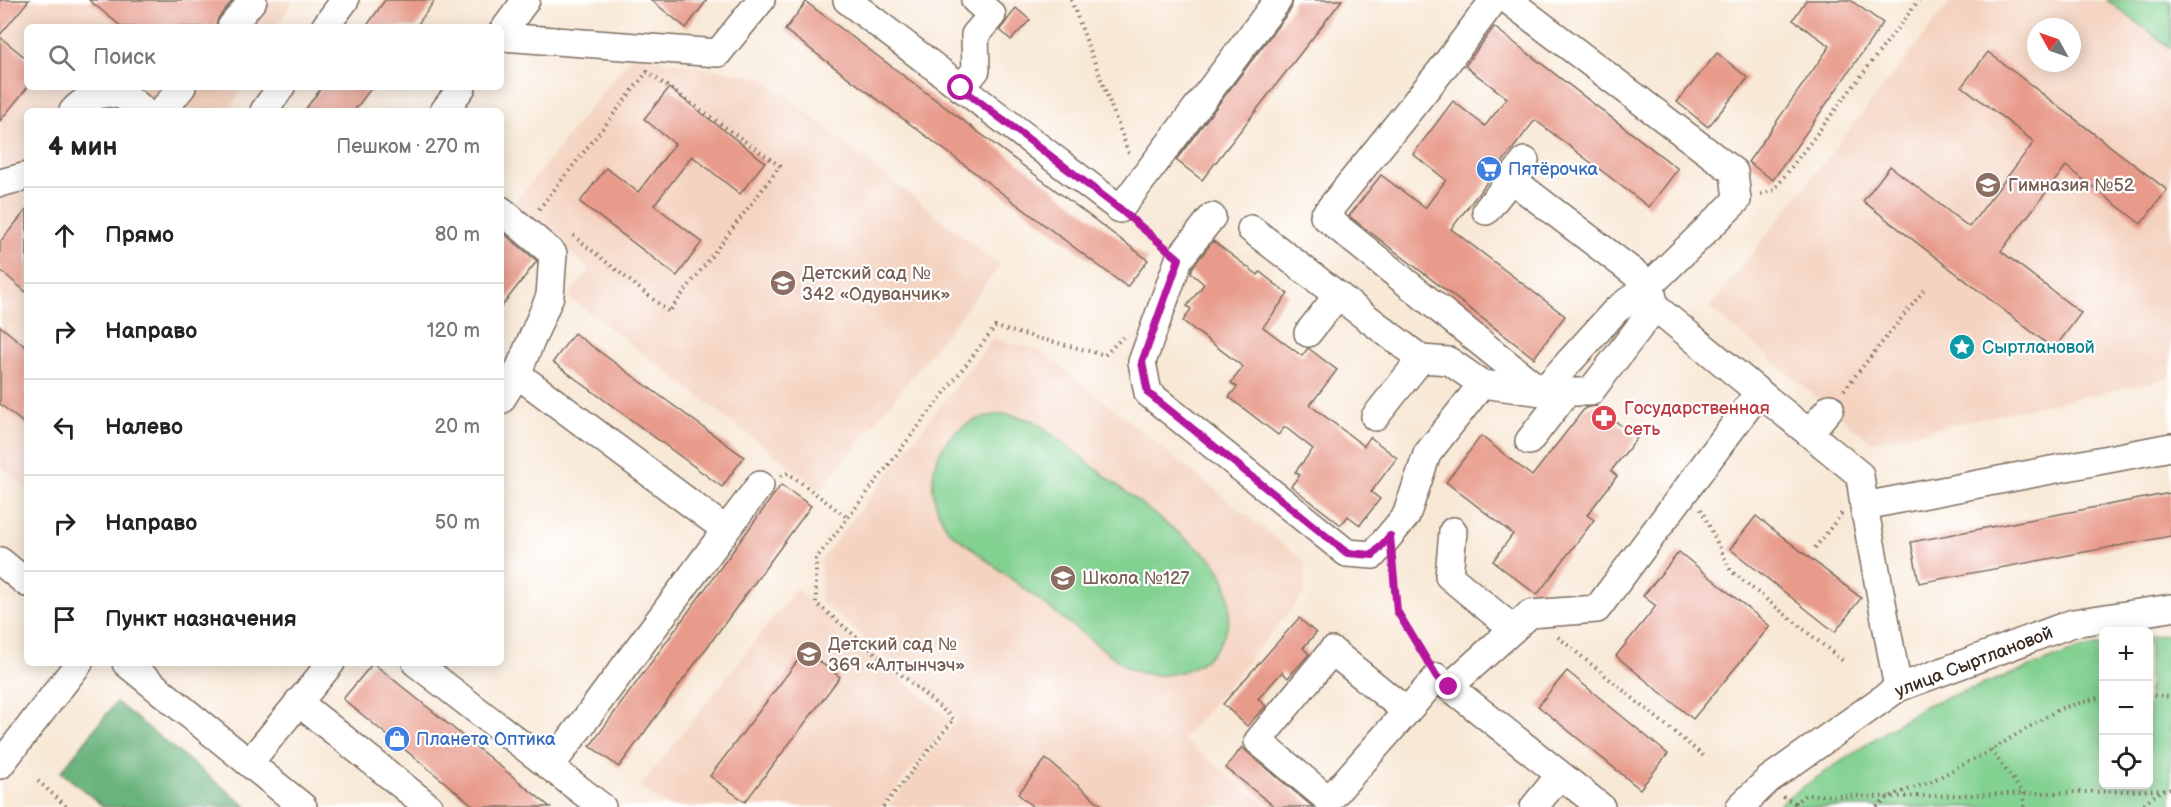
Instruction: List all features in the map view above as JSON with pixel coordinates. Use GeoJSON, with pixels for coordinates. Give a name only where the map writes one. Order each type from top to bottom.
{"type":"FeatureCollection","features":[{"type":"Feature","properties":{"kind":"street"},"geometry":{"type":"LineString","coordinates":[[233,24],[253,0]]}},
{"type":"Feature","properties":{"kind":"street"},"geometry":{"type":"LineString","coordinates":[[327,24],[345,0]]}},
{"type":"Feature","properties":{"kind":"street"},"geometry":{"type":"LineString","coordinates":[[504,31],[526,0]]}},
{"type":"Feature","properties":{"kind":"street"},"geometry":{"type":"LineString","coordinates":[[504,35],[718,53],[761,0]]}},
{"type":"Feature","properties":{"kind":"street"},"geometry":{"type":"LineString","coordinates":[[847,0],[1120,209],[1278,0]]}},
{"type":"Feature","properties":{"kind":"street"},"geometry":{"type":"LineString","coordinates":[[961,88],[976,70],[975,35],[992,15],[975,0]]}},
{"type":"Feature","properties":{"kind":"street"},"geometry":{"type":"LineString","coordinates":[[1494,0],[1443,68],[1324,216],[1554,392]]}},
{"type":"Feature","properties":{"kind":"street"},"geometry":{"type":"LineString","coordinates":[[1251,229],[1421,359],[1449,361],[1482,384],[1554,392],[1590,392],[1653,296],[1737,200],[1734,172],[1508,0]]}},
{"type":"Feature","properties":{"kind":"street"},"geometry":{"type":"LineString","coordinates":[[164,108],[180,90]]}},
{"type":"Feature","properties":{"kind":"street"},"geometry":{"type":"LineString","coordinates":[[266,108],[280,90]]}},
{"type":"Feature","properties":{"kind":"street"},"geometry":{"type":"LineString","coordinates":[[446,108],[460,90]]}},
{"type":"Feature","properties":{"kind":"street"},"geometry":{"type":"LineString","coordinates":[[77,108],[84,100],[96,94],[110,93],[124,95],[141,108]]}},
{"type":"Feature","properties":{"kind":"street"},"geometry":{"type":"LineString","coordinates":[[1486,211],[1518,170],[1759,392],[1860,475],[1898,688]]}},
{"type":"Feature","properties":{"kind":"street"},"geometry":{"type":"LineString","coordinates":[[0,183],[24,177]]}},
{"type":"Feature","properties":{"kind":"street"},"geometry":{"type":"LineString","coordinates":[[504,213],[553,254],[550,296],[517,374],[504,395]]}},
{"type":"Feature","properties":{"kind":"street"},"geometry":{"type":"LineString","coordinates":[[1212,217],[1179,259],[1142,362],[1148,393],[1347,553],[1373,555],[1406,516],[1427,454],[1482,384]]}},
{"type":"Feature","properties":{"kind":"street"},"geometry":{"type":"LineString","coordinates":[[1308,333],[1338,295]]}},
{"type":"Feature","properties":{"kind":"street"},"geometry":{"type":"LineString","coordinates":[[1529,441],[1554,392],[1616,310],[1653,296]]}},
{"type":"Feature","properties":{"kind":"street"},"geometry":{"type":"LineString","coordinates":[[1375,417],[1421,359]]}},
{"type":"Feature","properties":{"kind":"street"},"geometry":{"type":"LineString","coordinates":[[517,374],[726,530]]}},
{"type":"Feature","properties":{"kind":"street"},"geometry":{"type":"LineString","coordinates":[[1406,711],[1332,651],[1257,741],[1329,800],[1406,711],[1522,622],[1598,609],[1759,392]]}},
{"type":"Feature","properties":{"kind":"street"},"geometry":{"type":"LineString","coordinates":[[1809,433],[1830,408]]}},
{"type":"Feature","properties":{"kind":"street"},"geometry":{"type":"LineString","coordinates":[[1864,506],[2171,447]]}},
{"type":"Feature","properties":{"kind":"street"},"geometry":{"type":"LineString","coordinates":[[550,767],[760,485]]}},
{"type":"Feature","properties":{"kind":"street"},"geometry":{"type":"LineString","coordinates":[[1453,531],[1449,576],[1522,622]]}},
{"type":"Feature","properties":{"kind":"street"},"geometry":{"type":"LineString","coordinates":[[0,561],[24,581]]}},
{"type":"Feature","properties":{"kind":"street","name":"улица Сыртлановой"},"geometry":{"type":"LineString","coordinates":[[1740,807],[1768,780],[1898,688],[2073,624],[2171,608]]}},
{"type":"Feature","properties":{"kind":"street"},"geometry":{"type":"LineString","coordinates":[[0,765],[77,666]]}},
{"type":"Feature","properties":{"kind":"street"},"geometry":{"type":"LineString","coordinates":[[130,666],[303,807]]}},
{"type":"Feature","properties":{"kind":"street"},"geometry":{"type":"LineString","coordinates":[[249,763],[328,666]]}},
{"type":"Feature","properties":{"kind":"street"},"geometry":{"type":"LineString","coordinates":[[420,666],[602,807]]}},
{"type":"Feature","properties":{"kind":"street"},"geometry":{"type":"LineString","coordinates":[[1443,682],[1601,807]]}},
{"type":"Feature","properties":{"kind":"street"},"geometry":{"type":"LineString","coordinates":[[298,702],[429,807]]}},
{"type":"Feature","properties":{"kind":"street"},"geometry":{"type":"LineString","coordinates":[[1534,807],[1560,775]]}},
{"type":"Feature","properties":{"kind":"path"},"geometry":{"type":"LineString","coordinates":[[1071,0],[1140,182]]}},
{"type":"Feature","properties":{"kind":"path"},"geometry":{"type":"LineString","coordinates":[[1737,200],[1774,190],[1919,0]]}},
{"type":"Feature","properties":{"kind":"path"},"geometry":{"type":"LineString","coordinates":[[534,213],[647,72],[780,166],[669,312],[567,231]]}},
{"type":"Feature","properties":{"kind":"path"},"geometry":{"type":"LineString","coordinates":[[539,209],[548,216]]}},
{"type":"Feature","properties":{"kind":"path"},"geometry":{"type":"LineString","coordinates":[[1120,209],[1179,259]]}},
{"type":"Feature","properties":{"kind":"path"},"geometry":{"type":"LineString","coordinates":[[1830,408],[1924,290]]}},
{"type":"Feature","properties":{"kind":"path"},"geometry":{"type":"LineString","coordinates":[[883,807],[954,719],[816,603],[816,559],[995,327],[1106,355],[1135,324],[1158,319]]}},
{"type":"Feature","properties":{"kind":"path"},"geometry":{"type":"LineString","coordinates":[[760,485],[788,473],[848,518]]}},
{"type":"Feature","properties":{"kind":"path"},"geometry":{"type":"LineString","coordinates":[[1689,486],[1731,571],[1843,661]]}},
{"type":"Feature","properties":{"kind":"path"},"geometry":{"type":"LineString","coordinates":[[1815,548],[1841,513],[1864,506]]}},
{"type":"Feature","properties":{"kind":"path"},"geometry":{"type":"LineString","coordinates":[[1390,536],[1397,611],[1443,682]]}},
{"type":"Feature","properties":{"kind":"path"},"geometry":{"type":"LineString","coordinates":[[1522,622],[1706,758]]}},
{"type":"Feature","properties":{"kind":"path"},"geometry":{"type":"LineString","coordinates":[[2153,695],[2171,697]]}},
{"type":"Feature","properties":{"kind":"path"},"geometry":{"type":"LineString","coordinates":[[1878,807],[1888,797],[1930,782],[1991,750],[2060,709],[2099,697]]}},
{"type":"Feature","properties":{"kind":"path"},"geometry":{"type":"LineString","coordinates":[[1991,750],[2024,794],[2024,807]]}},
{"type":"Feature","properties":{"kind":"path"},"geometry":{"type":"LineString","coordinates":[[38,781],[67,807]]}},
{"type":"Feature","properties":{"kind":"path"},"geometry":{"type":"LineString","coordinates":[[1794,805],[1805,795],[1888,797],[2171,788]]}},
{"type":"Feature","properties":{"kind":"path"},"geometry":{"type":"LineString","coordinates":[[2139,807],[2162,790]]}},
{"type":"Feature","properties":{"kind":"path"},"geometry":{"type":"LineString","coordinates":[[1780,796],[1801,807]]}},
{"type":"Feature","properties":{"kind":"shaded area"},"geometry":{"type":"Polygon","coordinates":[[[0,0],[293,0],[279,24],[24,24],[24,90],[241,90],[231,108],[24,108],[24,485],[0,465],[0,0]]]}},
{"type":"Feature","properties":{"kind":"shaded area","name":"Гимназия №52"},"geometry":{"type":"Polygon","coordinates":[[[1952,0],[2171,0],[2171,378],[1871,442],[1709,308],[1952,0]]]}},
{"type":"Feature","properties":{"kind":"shaded area","name":"Детский сад № 342 «Одуванчик»"},"geometry":{"type":"Polygon","coordinates":[[[632,55],[763,78],[1000,266],[821,490],[568,296],[590,270],[514,204],[632,55]]]}},
{"type":"Feature","properties":{"kind":"shaded area","name":"Школа №127"},"geometry":{"type":"Polygon","coordinates":[[[993,338],[1039,350],[1306,562],[1305,593],[1183,739],[1269,807],[888,807],[959,718],[821,602],[821,560],[993,338]]]}},
{"type":"Feature","properties":{"kind":"shaded area","name":"Детский сад № 369 «Алтынчэч»"},"geometry":{"type":"Polygon","coordinates":[[[796,589],[951,720],[881,807],[669,807],[640,787],[796,589]]]}},
{"type":"Feature","properties":{"kind":"green space"},"geometry":{"type":"Polygon","coordinates":[[[2107,0],[2171,0],[2171,48],[2107,0]]]}},
{"type":"Feature","properties":{"kind":"green space"},"geometry":{"type":"Polygon","coordinates":[[[1007,414],[1034,421],[1213,560],[1226,584],[1230,608],[1226,630],[1216,649],[1200,663],[1179,672],[1155,675],[1129,669],[949,531],[938,511],[933,490],[934,471],[940,453],[950,437],[965,425],[984,417],[1007,414]]]}},
{"type":"Feature","properties":{"kind":"green space"},"geometry":{"type":"Polygon","coordinates":[[[2171,634],[2171,807],[1777,807],[1785,799],[1924,706],[2080,649],[2099,646],[2099,789],[2153,789],[2153,636],[2171,634]]]}},
{"type":"Feature","properties":{"kind":"green space"},"geometry":{"type":"Polygon","coordinates":[[[116,702],[247,807],[104,807],[61,772],[116,702]]]}},
{"type":"Feature","properties":{"kind":"building"},"geometry":{"type":"Polygon","coordinates":[[[0,0],[29,0],[0,35],[0,0]]]}},
{"type":"Feature","properties":{"kind":"building"},"geometry":{"type":"Polygon","coordinates":[[[89,0],[233,0],[218,18],[217,24],[118,24],[89,0]]]}},
{"type":"Feature","properties":{"kind":"building"},"geometry":{"type":"Polygon","coordinates":[[[385,0],[435,0],[418,24],[368,24],[385,0]]]}},
{"type":"Feature","properties":{"kind":"building"},"geometry":{"type":"Polygon","coordinates":[[[651,0],[707,0],[686,28],[651,0]]]}},
{"type":"Feature","properties":{"kind":"building"},"geometry":{"type":"Polygon","coordinates":[[[1293,0],[1342,0],[1202,180],[1176,160],[1291,9],[1293,0]]]}},
{"type":"Feature","properties":{"kind":"building"},"geometry":{"type":"Polygon","coordinates":[[[1806,0],[1850,0],[1883,23],[1773,180],[1748,162],[1830,46],[1793,20],[1806,0]]]}},
{"type":"Feature","properties":{"kind":"building"},"geometry":{"type":"Polygon","coordinates":[[[806,2],[1148,260],[1127,287],[785,30],[806,2]]]}},
{"type":"Feature","properties":{"kind":"building"},"geometry":{"type":"Polygon","coordinates":[[[1016,8],[1030,20],[1011,40],[1000,30],[1016,8]]]}},
{"type":"Feature","properties":{"kind":"building"},"geometry":{"type":"Polygon","coordinates":[[[1494,27],[1678,169],[1649,207],[1535,120],[1451,229],[1565,316],[1534,358],[1349,216],[1381,175],[1425,208],[1446,180],[1413,154],[1453,101],[1485,126],[1507,98],[1465,66],[1494,27]]]}},
{"type":"Feature","properties":{"kind":"building"},"geometry":{"type":"Polygon","coordinates":[[[0,37],[24,57],[25,90],[0,121],[0,37]]]}},
{"type":"Feature","properties":{"kind":"building"},"geometry":{"type":"Polygon","coordinates":[[[1988,52],[2167,190],[2141,224],[2066,166],[2001,251],[2081,313],[2054,349],[1863,201],[1890,166],[1969,227],[2034,142],[1962,86],[1988,52]]]}},
{"type":"Feature","properties":{"kind":"building"},"geometry":{"type":"Polygon","coordinates":[[[1717,53],[1748,78],[1708,127],[1677,102],[1717,53]]]}},
{"type":"Feature","properties":{"kind":"building"},"geometry":{"type":"Polygon","coordinates":[[[669,88],[765,162],[740,194],[692,156],[654,205],[702,242],[677,276],[580,202],[606,168],[638,192],[675,144],[644,119],[669,88]]]}},
{"type":"Feature","properties":{"kind":"building"},"geometry":{"type":"Polygon","coordinates":[[[320,90],[370,90],[356,108],[306,108],[320,90]]]}},
{"type":"Feature","properties":{"kind":"building"},"geometry":{"type":"Polygon","coordinates":[[[24,213],[24,290],[0,270],[0,242],[24,213]]]}},
{"type":"Feature","properties":{"kind":"building"},"geometry":{"type":"Polygon","coordinates":[[[504,234],[537,261],[504,303],[504,234]]]}},
{"type":"Feature","properties":{"kind":"building"},"geometry":{"type":"Polygon","coordinates":[[[1213,241],[1258,275],[1260,272],[1288,294],[1263,327],[1302,356],[1308,348],[1337,370],[1310,405],[1364,446],[1370,437],[1397,458],[1371,492],[1380,499],[1360,525],[1348,516],[1341,525],[1291,486],[1300,475],[1295,472],[1313,449],[1285,427],[1278,435],[1229,397],[1237,387],[1231,383],[1243,367],[1183,321],[1191,309],[1187,306],[1204,284],[1191,273],[1193,267],[1213,241]]]}},
{"type":"Feature","properties":{"kind":"building"},"geometry":{"type":"Polygon","coordinates":[[[0,326],[24,346],[24,424],[0,404],[0,326]]]}},
{"type":"Feature","properties":{"kind":"building"},"geometry":{"type":"Polygon","coordinates":[[[574,333],[744,457],[722,487],[553,362],[574,333]]]}},
{"type":"Feature","properties":{"kind":"building"},"geometry":{"type":"Polygon","coordinates":[[[1596,406],[1637,438],[1611,471],[1617,476],[1587,515],[1594,520],[1537,595],[1493,561],[1513,534],[1446,482],[1481,436],[1532,476],[1585,408],[1596,406]]]}},
{"type":"Feature","properties":{"kind":"building"},"geometry":{"type":"Polygon","coordinates":[[[781,485],[811,506],[619,767],[590,746],[781,485]]]}},
{"type":"Feature","properties":{"kind":"building"},"geometry":{"type":"Polygon","coordinates":[[[2171,493],[2171,536],[1919,583],[1911,542],[2171,493]]]}},
{"type":"Feature","properties":{"kind":"building"},"geometry":{"type":"Polygon","coordinates":[[[1756,516],[1861,598],[1835,632],[1730,549],[1756,516]]]}},
{"type":"Feature","properties":{"kind":"building"},"geometry":{"type":"Polygon","coordinates":[[[1679,552],[1770,626],[1693,719],[1616,656],[1656,606],[1643,596],[1679,552]]]}},
{"type":"Feature","properties":{"kind":"building"},"geometry":{"type":"Polygon","coordinates":[[[1299,618],[1316,633],[1303,648],[1309,654],[1288,678],[1282,672],[1258,699],[1266,706],[1247,726],[1223,704],[1299,618]]]}},
{"type":"Feature","properties":{"kind":"building"},"geometry":{"type":"Polygon","coordinates":[[[805,651],[840,677],[745,802],[710,776],[805,651]]]}},
{"type":"Feature","properties":{"kind":"building"},"geometry":{"type":"Polygon","coordinates":[[[370,666],[377,666],[550,807],[475,807],[343,699],[370,666]]]}},
{"type":"Feature","properties":{"kind":"building"},"geometry":{"type":"Polygon","coordinates":[[[1567,671],[1668,754],[1640,789],[1538,706],[1567,671]]]}},
{"type":"Feature","properties":{"kind":"building"},"geometry":{"type":"Polygon","coordinates":[[[1242,747],[1313,807],[1275,807],[1226,768],[1242,747]]]}},
{"type":"Feature","properties":{"kind":"building"},"geometry":{"type":"Polygon","coordinates":[[[1046,759],[1104,807],[1033,807],[1018,794],[1046,759]]]}},
{"type":"Feature","properties":{"kind":"place","name":"Пятёрочка"},"geometry":{"type":"Point","coordinates":[1489,169]}},
{"type":"Feature","properties":{"kind":"place","name":"Гимназия №52"},"geometry":{"type":"Point","coordinates":[1988,185]}},
{"type":"Feature","properties":{"kind":"place","name":"Детский сад № 342 «Одуванчик»"},"geometry":{"type":"Point","coordinates":[783,283]}},
{"type":"Feature","properties":{"kind":"place","name":"Сыртлановой"},"geometry":{"type":"Point","coordinates":[1962,347]}},
{"type":"Feature","properties":{"kind":"place","name":"Государственная сеть"},"geometry":{"type":"Point","coordinates":[1604,418]}},
{"type":"Feature","properties":{"kind":"place","name":"Школа №127"},"geometry":{"type":"Point","coordinates":[1063,578]}},
{"type":"Feature","properties":{"kind":"place","name":"Детский сад № 369 «Алтынчэч»"},"geometry":{"type":"Point","coordinates":[809,654]}},
{"type":"Feature","properties":{"kind":"place","name":"Планета Оптика"},"geometry":{"type":"Point","coordinates":[397,739]}},
{"type":"Feature","properties":{"kind":"route"},"geometry":{"type":"LineString","coordinates":[[961,88],[1120,209],[1179,259],[1142,362],[1148,393],[1347,553],[1373,555],[1390,536],[1397,611],[1437,677],[1449,687]]}}]}
